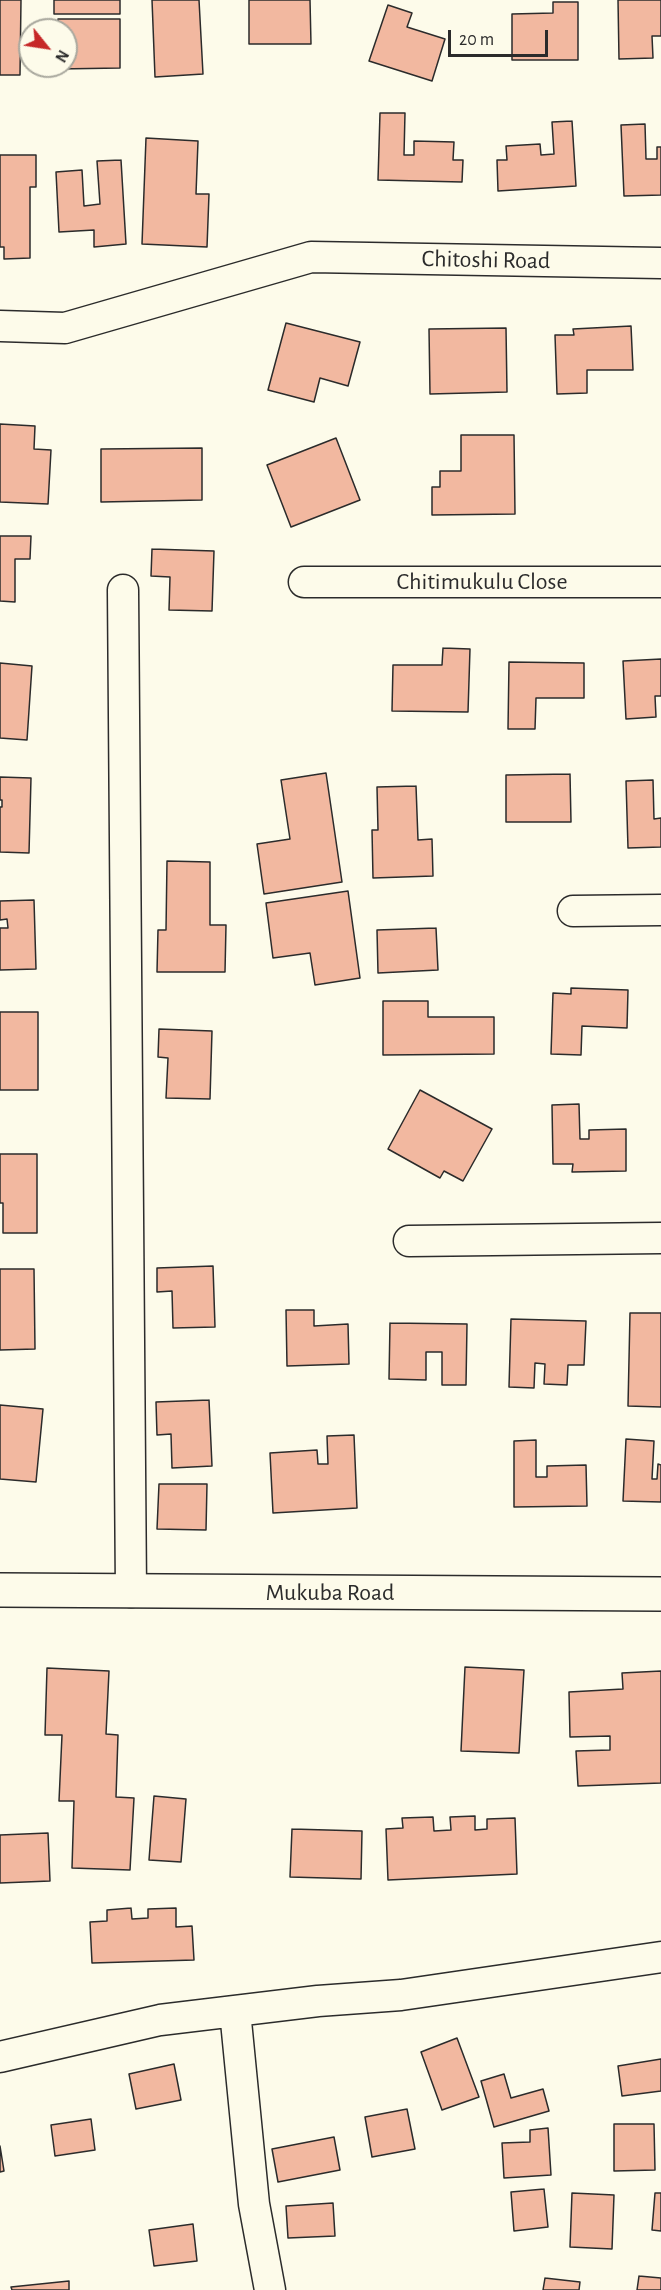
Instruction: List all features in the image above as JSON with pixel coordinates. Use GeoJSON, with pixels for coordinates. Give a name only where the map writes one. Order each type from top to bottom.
{"type":"FeatureCollection","features":[{"type":"Feature","properties":{"kind":"street","name":"Chitoshi Road"},"geometry":{"type":"LineString","coordinates":[[0,326],[65,328],[311,257],[661,263]]}},
{"type":"Feature","properties":{"kind":"street","name":"Chitimukulu Close"},"geometry":{"type":"LineString","coordinates":[[304,582],[661,582]]}},
{"type":"Feature","properties":{"kind":"street"},"geometry":{"type":"LineString","coordinates":[[123,590],[131,1592]]}},
{"type":"Feature","properties":{"kind":"street"},"geometry":{"type":"LineString","coordinates":[[573,911],[661,910]]}},
{"type":"Feature","properties":{"kind":"street"},"geometry":{"type":"LineString","coordinates":[[409,1241],[661,1238]]}},
{"type":"Feature","properties":{"kind":"street","name":"Mukuba Road"},"geometry":{"type":"LineString","coordinates":[[0,1590],[661,1594]]}},
{"type":"Feature","properties":{"kind":"street"},"geometry":{"type":"LineString","coordinates":[[0,2057],[160,2020],[318,2001],[401,1995],[661,1958]]}},
{"type":"Feature","properties":{"kind":"street"},"geometry":{"type":"LineString","coordinates":[[236,2011],[254,2204],[270,2290]]}},
{"type":"Feature","properties":{"kind":"building"},"geometry":{"type":"Polygon","coordinates":[[[0,0],[21,0],[21,18],[18,18],[18,75],[0,75],[0,0]]]}},
{"type":"Feature","properties":{"kind":"building"},"geometry":{"type":"Polygon","coordinates":[[[54,0],[120,0],[120,14],[54,14],[54,0]]]}},
{"type":"Feature","properties":{"kind":"building"},"geometry":{"type":"Polygon","coordinates":[[[152,0],[199,0],[203,74],[155,77],[152,0]]]}},
{"type":"Feature","properties":{"kind":"building"},"geometry":{"type":"Polygon","coordinates":[[[249,0],[310,0],[311,44],[249,44],[249,0]]]}},
{"type":"Feature","properties":{"kind":"building"},"geometry":{"type":"Polygon","coordinates":[[[618,0],[661,0],[661,36],[652,36],[653,58],[619,59],[618,0]]]}},
{"type":"Feature","properties":{"kind":"building"},"geometry":{"type":"Polygon","coordinates":[[[553,2],[578,2],[578,60],[512,60],[512,14],[553,13],[553,2]]]}},
{"type":"Feature","properties":{"kind":"building"},"geometry":{"type":"Polygon","coordinates":[[[388,5],[412,13],[407,27],[445,39],[432,81],[369,61],[388,5]]]}},
{"type":"Feature","properties":{"kind":"building"},"geometry":{"type":"Polygon","coordinates":[[[78,19],[120,19],[120,68],[78,69],[78,19]]]}},
{"type":"Feature","properties":{"kind":"building"},"geometry":{"type":"Polygon","coordinates":[[[380,113],[405,113],[404,155],[414,155],[414,141],[454,142],[453,160],[463,160],[462,182],[378,180],[380,113]]]}},
{"type":"Feature","properties":{"kind":"building"},"geometry":{"type":"Polygon","coordinates":[[[572,121],[576,186],[498,191],[497,160],[507,160],[506,146],[540,144],[541,155],[554,154],[552,122],[572,121]]]}},
{"type":"Feature","properties":{"kind":"building"},"geometry":{"type":"Polygon","coordinates":[[[645,124],[646,159],[657,159],[657,147],[661,147],[661,195],[624,196],[621,125],[645,124]]]}},
{"type":"Feature","properties":{"kind":"building"},"geometry":{"type":"Polygon","coordinates":[[[146,138],[198,141],[196,194],[209,194],[207,247],[142,244],[146,138]]]}},
{"type":"Feature","properties":{"kind":"building"},"geometry":{"type":"Polygon","coordinates":[[[0,155],[36,155],[36,187],[30,187],[30,258],[4,259],[4,247],[0,247],[0,155]]]}},
{"type":"Feature","properties":{"kind":"building"},"geometry":{"type":"Polygon","coordinates":[[[121,160],[126,244],[94,247],[94,230],[59,232],[56,172],[82,170],[84,206],[100,204],[97,161],[121,160]]]}},
{"type":"Feature","properties":{"kind":"building"},"geometry":{"type":"Polygon","coordinates":[[[286,323],[360,342],[348,386],[320,378],[314,402],[268,390],[286,323]]]}},
{"type":"Feature","properties":{"kind":"building"},"geometry":{"type":"Polygon","coordinates":[[[631,326],[633,370],[587,370],[587,393],[557,394],[555,335],[574,335],[573,329],[631,326]]]}},
{"type":"Feature","properties":{"kind":"building"},"geometry":{"type":"Polygon","coordinates":[[[506,328],[507,392],[430,394],[429,329],[506,328]]]}},
{"type":"Feature","properties":{"kind":"building"},"geometry":{"type":"Polygon","coordinates":[[[0,424],[35,426],[34,449],[51,450],[48,504],[0,502],[0,424]]]}},
{"type":"Feature","properties":{"kind":"building"},"geometry":{"type":"Polygon","coordinates":[[[461,435],[514,435],[515,514],[432,515],[432,487],[440,487],[440,471],[461,471],[461,435]]]}},
{"type":"Feature","properties":{"kind":"building"},"geometry":{"type":"Polygon","coordinates":[[[336,438],[360,500],[291,527],[267,465],[336,438]]]}},
{"type":"Feature","properties":{"kind":"building"},"geometry":{"type":"Polygon","coordinates":[[[202,448],[202,500],[101,502],[101,449],[202,448]]]}},
{"type":"Feature","properties":{"kind":"building"},"geometry":{"type":"Polygon","coordinates":[[[0,536],[31,536],[30,559],[15,559],[15,602],[0,601],[0,536]]]}},
{"type":"Feature","properties":{"kind":"building"},"geometry":{"type":"Polygon","coordinates":[[[152,549],[214,551],[212,611],[169,610],[170,577],[151,576],[152,549]]]}},
{"type":"Feature","properties":{"kind":"building"},"geometry":{"type":"Polygon","coordinates":[[[443,648],[470,649],[468,712],[392,711],[393,665],[442,665],[443,648]]]}},
{"type":"Feature","properties":{"kind":"building"},"geometry":{"type":"Polygon","coordinates":[[[661,659],[661,696],[655,696],[656,717],[626,719],[623,661],[661,659]]]}},
{"type":"Feature","properties":{"kind":"building"},"geometry":{"type":"Polygon","coordinates":[[[509,662],[584,663],[584,698],[536,698],[535,729],[508,729],[509,662]]]}},
{"type":"Feature","properties":{"kind":"building"},"geometry":{"type":"Polygon","coordinates":[[[0,663],[32,666],[27,740],[0,738],[0,663]]]}},
{"type":"Feature","properties":{"kind":"building"},"geometry":{"type":"Polygon","coordinates":[[[326,773],[342,882],[264,894],[257,844],[290,839],[281,780],[326,773]]]}},
{"type":"Feature","properties":{"kind":"building"},"geometry":{"type":"Polygon","coordinates":[[[570,774],[571,822],[506,822],[506,775],[570,774]]]}},
{"type":"Feature","properties":{"kind":"building"},"geometry":{"type":"Polygon","coordinates":[[[0,777],[31,778],[29,853],[0,852],[2,800],[0,800],[0,777]]]}},
{"type":"Feature","properties":{"kind":"building"},"geometry":{"type":"Polygon","coordinates":[[[653,780],[654,819],[661,818],[661,847],[628,848],[626,781],[653,780]]]}},
{"type":"Feature","properties":{"kind":"building"},"geometry":{"type":"Polygon","coordinates":[[[416,786],[418,840],[432,839],[433,876],[373,878],[372,830],[378,830],[377,787],[416,786]]]}},
{"type":"Feature","properties":{"kind":"building"},"geometry":{"type":"Polygon","coordinates":[[[167,861],[210,862],[210,925],[226,925],[225,972],[157,972],[158,930],[166,930],[167,861]]]}},
{"type":"Feature","properties":{"kind":"building"},"geometry":{"type":"Polygon","coordinates":[[[348,891],[360,978],[315,985],[310,953],[273,958],[266,903],[348,891]]]}},
{"type":"Feature","properties":{"kind":"building"},"geometry":{"type":"Polygon","coordinates":[[[34,900],[36,969],[0,970],[0,928],[8,928],[7,919],[0,920],[0,901],[34,900]]]}},
{"type":"Feature","properties":{"kind":"building"},"geometry":{"type":"Polygon","coordinates":[[[436,928],[438,970],[378,973],[377,930],[436,928]]]}},
{"type":"Feature","properties":{"kind":"building"},"geometry":{"type":"Polygon","coordinates":[[[571,988],[628,990],[627,1028],[582,1026],[581,1055],[551,1054],[553,993],[571,994],[571,988]]]}},
{"type":"Feature","properties":{"kind":"building"},"geometry":{"type":"Polygon","coordinates":[[[383,1001],[428,1001],[428,1017],[494,1017],[494,1054],[383,1055],[383,1001]]]}},
{"type":"Feature","properties":{"kind":"building"},"geometry":{"type":"Polygon","coordinates":[[[0,1012],[38,1012],[38,1090],[0,1090],[0,1012]]]}},
{"type":"Feature","properties":{"kind":"building"},"geometry":{"type":"Polygon","coordinates":[[[159,1029],[212,1031],[210,1099],[166,1098],[168,1058],[158,1057],[159,1029]]]}},
{"type":"Feature","properties":{"kind":"building"},"geometry":{"type":"Polygon","coordinates":[[[420,1090],[492,1129],[463,1181],[444,1171],[440,1178],[388,1149],[420,1090]]]}},
{"type":"Feature","properties":{"kind":"building"},"geometry":{"type":"Polygon","coordinates":[[[579,1104],[580,1139],[589,1139],[589,1130],[626,1129],[626,1171],[572,1172],[573,1164],[553,1164],[552,1105],[579,1104]]]}},
{"type":"Feature","properties":{"kind":"building"},"geometry":{"type":"Polygon","coordinates":[[[0,1154],[37,1154],[37,1233],[3,1233],[3,1203],[0,1203],[0,1154]]]}},
{"type":"Feature","properties":{"kind":"building"},"geometry":{"type":"Polygon","coordinates":[[[213,1266],[215,1327],[173,1328],[172,1291],[157,1292],[157,1268],[213,1266]]]}},
{"type":"Feature","properties":{"kind":"building"},"geometry":{"type":"Polygon","coordinates":[[[0,1269],[34,1269],[35,1349],[0,1350],[0,1269]]]}},
{"type":"Feature","properties":{"kind":"building"},"geometry":{"type":"Polygon","coordinates":[[[286,1310],[314,1310],[314,1326],[348,1324],[349,1364],[287,1366],[286,1310]]]}},
{"type":"Feature","properties":{"kind":"building"},"geometry":{"type":"Polygon","coordinates":[[[630,1313],[661,1313],[661,1407],[628,1406],[630,1313]]]}},
{"type":"Feature","properties":{"kind":"building"},"geometry":{"type":"Polygon","coordinates":[[[511,1319],[586,1321],[584,1365],[568,1365],[567,1385],[544,1384],[545,1364],[535,1363],[534,1388],[509,1387],[511,1319]]]}},
{"type":"Feature","properties":{"kind":"building"},"geometry":{"type":"Polygon","coordinates":[[[390,1323],[467,1324],[466,1385],[442,1385],[442,1352],[426,1352],[426,1380],[389,1379],[390,1323]]]}},
{"type":"Feature","properties":{"kind":"building"},"geometry":{"type":"Polygon","coordinates":[[[209,1400],[212,1466],[172,1468],[171,1434],[157,1435],[156,1402],[209,1400]]]}},
{"type":"Feature","properties":{"kind":"building"},"geometry":{"type":"Polygon","coordinates":[[[0,1405],[43,1409],[36,1482],[0,1479],[0,1405]]]}},
{"type":"Feature","properties":{"kind":"building"},"geometry":{"type":"Polygon","coordinates":[[[354,1435],[357,1508],[273,1513],[270,1453],[317,1450],[318,1464],[328,1464],[327,1436],[354,1435]]]}},
{"type":"Feature","properties":{"kind":"building"},"geometry":{"type":"Polygon","coordinates":[[[626,1439],[654,1441],[652,1479],[657,1479],[658,1464],[661,1465],[661,1502],[623,1501],[626,1439]]]}},
{"type":"Feature","properties":{"kind":"building"},"geometry":{"type":"Polygon","coordinates":[[[536,1440],[536,1477],[547,1477],[547,1466],[586,1465],[587,1506],[514,1507],[514,1441],[536,1440]]]}},
{"type":"Feature","properties":{"kind":"building"},"geometry":{"type":"Polygon","coordinates":[[[159,1484],[207,1484],[206,1530],[157,1529],[159,1484]]]}},
{"type":"Feature","properties":{"kind":"building"},"geometry":{"type":"Polygon","coordinates":[[[465,1667],[524,1670],[519,1753],[461,1751],[465,1667]]]}},
{"type":"Feature","properties":{"kind":"building"},"geometry":{"type":"Polygon","coordinates":[[[47,1668],[109,1671],[106,1734],[118,1735],[116,1797],[134,1798],[130,1870],[72,1868],[74,1801],[59,1801],[62,1735],[45,1735],[47,1668]]]}},
{"type":"Feature","properties":{"kind":"building"},"geometry":{"type":"Polygon","coordinates":[[[661,1671],[661,1783],[578,1786],[576,1751],[610,1750],[610,1736],[570,1737],[569,1692],[623,1689],[622,1673],[661,1671]]]}},
{"type":"Feature","properties":{"kind":"building"},"geometry":{"type":"Polygon","coordinates":[[[154,1796],[186,1799],[181,1862],[149,1860],[154,1796]]]}},
{"type":"Feature","properties":{"kind":"building"},"geometry":{"type":"Polygon","coordinates":[[[475,1816],[475,1830],[487,1829],[487,1819],[515,1818],[517,1874],[388,1880],[386,1829],[403,1828],[402,1818],[433,1817],[434,1831],[451,1830],[450,1817],[475,1816]]]}},
{"type":"Feature","properties":{"kind":"building"},"geometry":{"type":"Polygon","coordinates":[[[292,1829],[362,1831],[361,1879],[290,1877],[292,1829]]]}},
{"type":"Feature","properties":{"kind":"building"},"geometry":{"type":"Polygon","coordinates":[[[48,1833],[50,1881],[0,1883],[0,1835],[48,1833]]]}},
{"type":"Feature","properties":{"kind":"building"},"geometry":{"type":"Polygon","coordinates":[[[131,1908],[132,1919],[148,1918],[148,1909],[176,1908],[176,1927],[192,1926],[194,1960],[92,1963],[90,1922],[107,1921],[107,1910],[131,1908]]]}},
{"type":"Feature","properties":{"kind":"building"},"geometry":{"type":"Polygon","coordinates":[[[457,2038],[479,2097],[442,2110],[421,2052],[457,2038]]]}},
{"type":"Feature","properties":{"kind":"building"},"geometry":{"type":"Polygon","coordinates":[[[661,2059],[661,2091],[622,2096],[618,2066],[661,2059]]]}},
{"type":"Feature","properties":{"kind":"building"},"geometry":{"type":"Polygon","coordinates":[[[174,2064],[181,2100],[136,2109],[129,2074],[174,2064]]]}},
{"type":"Feature","properties":{"kind":"building"},"geometry":{"type":"Polygon","coordinates":[[[504,2074],[511,2098],[543,2089],[549,2111],[494,2127],[481,2081],[504,2074]]]}},
{"type":"Feature","properties":{"kind":"building"},"geometry":{"type":"Polygon","coordinates":[[[407,2109],[415,2149],[372,2157],[365,2117],[407,2109]]]}},
{"type":"Feature","properties":{"kind":"building"},"geometry":{"type":"Polygon","coordinates":[[[91,2119],[95,2150],[55,2156],[51,2125],[91,2119]]]}},
{"type":"Feature","properties":{"kind":"building"},"geometry":{"type":"Polygon","coordinates":[[[614,2124],[654,2124],[655,2170],[614,2171],[614,2124]]]}},
{"type":"Feature","properties":{"kind":"building"},"geometry":{"type":"Polygon","coordinates":[[[548,2128],[551,2175],[504,2178],[502,2143],[530,2142],[530,2130],[548,2128]]]}},
{"type":"Feature","properties":{"kind":"building"},"geometry":{"type":"Polygon","coordinates":[[[334,2137],[340,2170],[278,2182],[272,2149],[334,2137]]]}},
{"type":"Feature","properties":{"kind":"building"},"geometry":{"type":"Polygon","coordinates":[[[0,2146],[4,2171],[0,2172],[0,2146]]]}},
{"type":"Feature","properties":{"kind":"building"},"geometry":{"type":"Polygon","coordinates":[[[544,2189],[548,2227],[514,2231],[511,2192],[544,2189]]]}},
{"type":"Feature","properties":{"kind":"building"},"geometry":{"type":"Polygon","coordinates":[[[572,2193],[614,2195],[612,2249],[570,2247],[572,2193]]]}},
{"type":"Feature","properties":{"kind":"building"},"geometry":{"type":"Polygon","coordinates":[[[655,2193],[661,2193],[661,2231],[652,2230],[655,2193]]]}},
{"type":"Feature","properties":{"kind":"building"},"geometry":{"type":"Polygon","coordinates":[[[333,2203],[335,2236],[288,2238],[286,2206],[333,2203]]]}},
{"type":"Feature","properties":{"kind":"building"},"geometry":{"type":"Polygon","coordinates":[[[193,2224],[197,2261],[154,2266],[149,2230],[193,2224]]]}},
{"type":"Feature","properties":{"kind":"building"},"geometry":{"type":"Polygon","coordinates":[[[639,2276],[661,2278],[661,2290],[637,2290],[639,2276]]]}},
{"type":"Feature","properties":{"kind":"building"},"geometry":{"type":"Polygon","coordinates":[[[545,2278],[580,2282],[579,2290],[543,2290],[545,2278]]]}},
{"type":"Feature","properties":{"kind":"building"},"geometry":{"type":"Polygon","coordinates":[[[69,2281],[69,2290],[12,2290],[11,2287],[69,2281]]]}}]}
